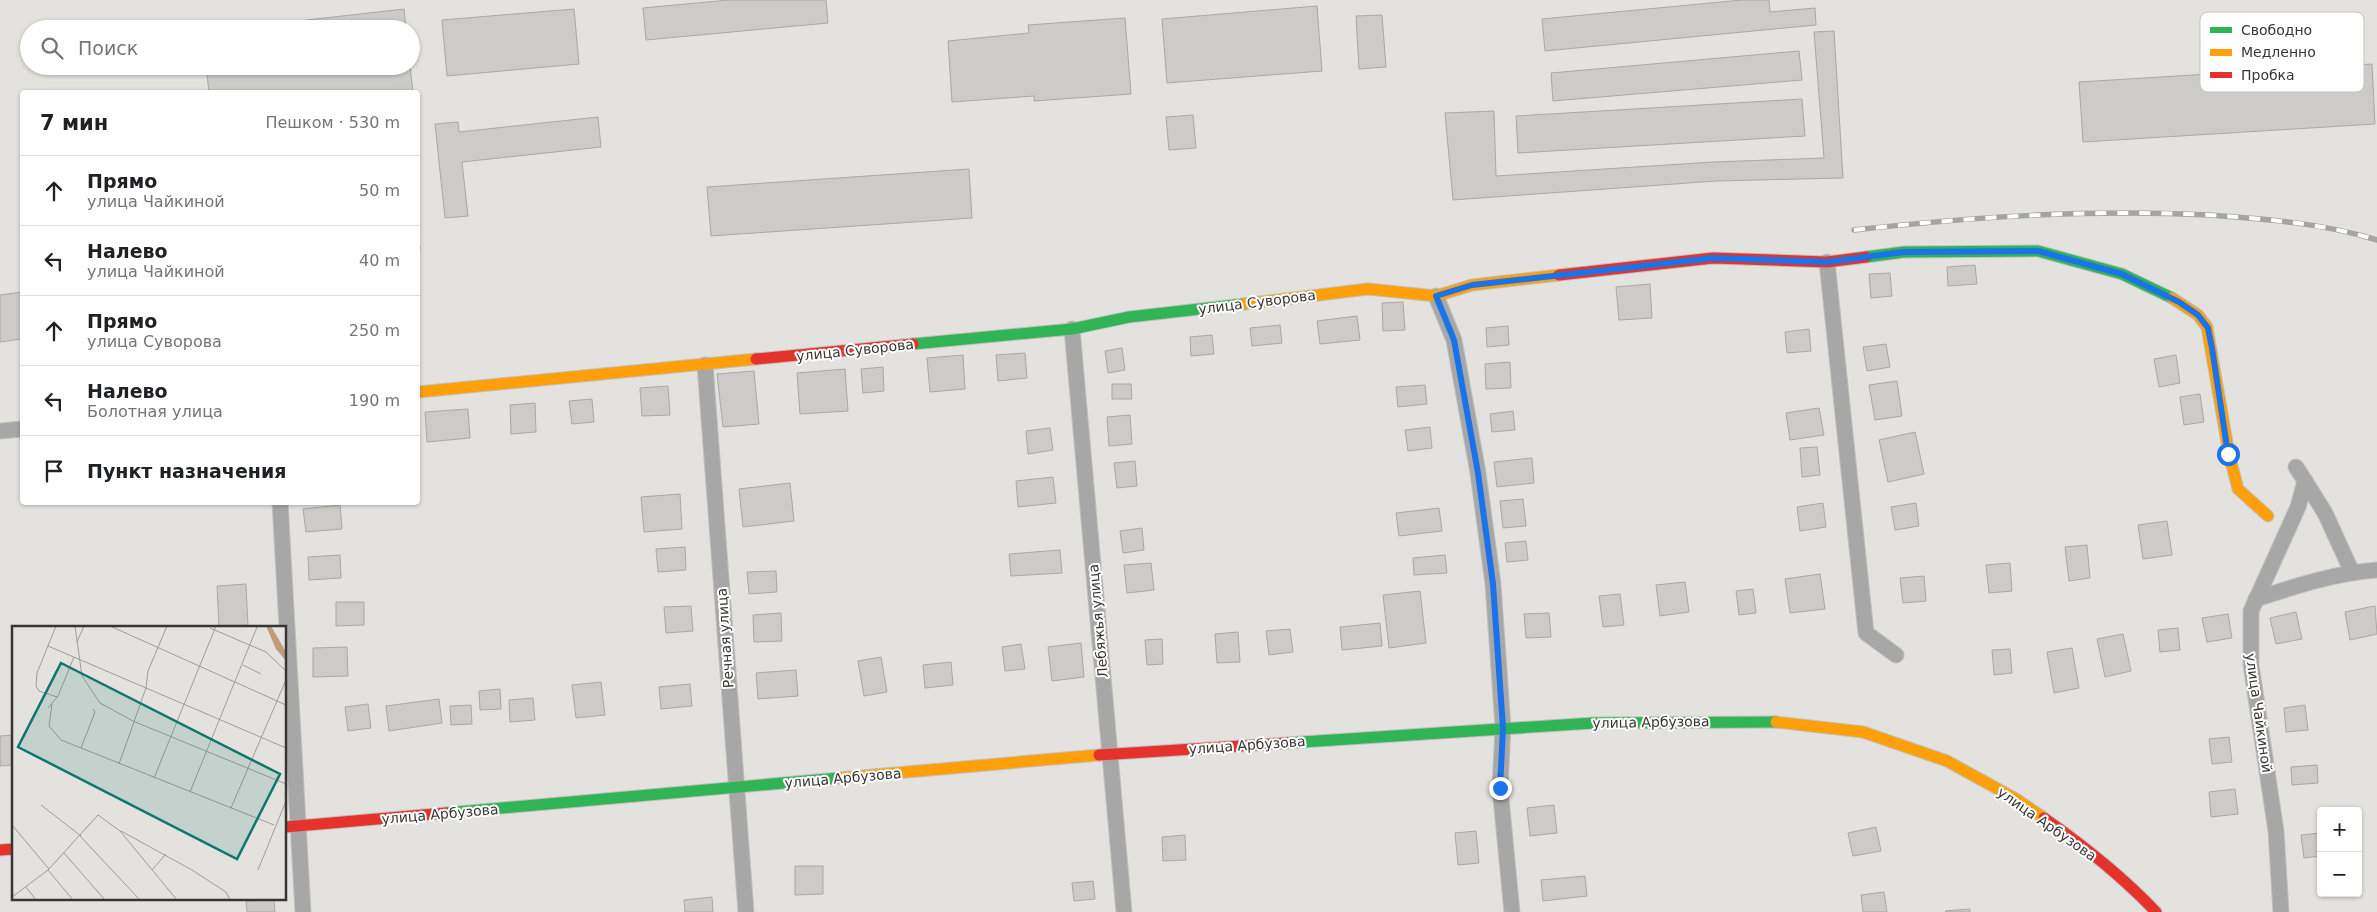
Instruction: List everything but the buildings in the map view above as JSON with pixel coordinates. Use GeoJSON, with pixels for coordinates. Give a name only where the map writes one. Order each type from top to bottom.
{"type":"FeatureCollection","features":[{"type":"Feature","properties":{"kind":"street","name":"улица Суворова"},"geometry":{"type":"LineString","coordinates":[[420,392],[1072,329],[1129,317],[1368,289],[1436,296],[1472,285],[1713,258],[1827,262],[1904,252],[2038,251],[2122,274],[2179,302],[2198,315],[2208,328],[2228,454],[2238,489],[2268,516]]}},
{"type":"Feature","properties":{"kind":"street"},"geometry":{"type":"LineString","coordinates":[[1827,262],[1866,633],[1896,655]]}},
{"type":"Feature","properties":{"kind":"street"},"geometry":{"type":"LineString","coordinates":[[1436,296],[1454,340],[1478,473],[1493,584],[1503,728],[1500,788],[1512,912]]}},
{"type":"Feature","properties":{"kind":"street","name":"Лебяжья улица"},"geometry":{"type":"LineString","coordinates":[[1072,329],[1124,912]]}},
{"type":"Feature","properties":{"kind":"street","name":"Речная улица"},"geometry":{"type":"LineString","coordinates":[[704,365],[746,912]]}},
{"type":"Feature","properties":{"kind":"street"},"geometry":{"type":"LineString","coordinates":[[0,431],[20,429]]}},
{"type":"Feature","properties":{"kind":"street"},"geometry":{"type":"LineString","coordinates":[[2296,466],[2325,514],[2352,572]]}},
{"type":"Feature","properties":{"kind":"street","name":"улица Чайкиной"},"geometry":{"type":"LineString","coordinates":[[2282,912],[2276,831],[2251,664],[2251,611],[2298,508],[2305,481]]}},
{"type":"Feature","properties":{"kind":"street"},"geometry":{"type":"LineString","coordinates":[[280,505],[284,626]]}},
{"type":"Feature","properties":{"kind":"street"},"geometry":{"type":"LineString","coordinates":[[2256,599],[2310,582],[2352,572],[2377,570]]}},
{"type":"Feature","properties":{"kind":"street"},"geometry":{"type":"LineString","coordinates":[[286,679],[291,826],[303,912]]}},
{"type":"Feature","properties":{"kind":"street","name":"улица Арбузова"},"geometry":{"type":"LineString","coordinates":[[291,826],[1110,754],[1503,728],[1630,722],[1757,722],[1863,732],[1947,761],[2016,799],[2082,845],[2138,893],[2156,912]]}},
{"type":"Feature","properties":{"kind":"railway"},"geometry":{"type":"LineString","coordinates":[[1854,230],[2031,215],[2164,213],[2252,218],[2294,223],[2336,229],[2377,240]]}},
{"type":"Feature","properties":{"kind":"traffic: fast"},"geometry":{"type":"LineString","coordinates":[[1866,257],[1904,252],[2038,251],[2122,274],[2172,298]]}},
{"type":"Feature","properties":{"kind":"traffic: fast"},"geometry":{"type":"LineString","coordinates":[[913,344],[1072,329],[1129,317],[1244,304]]}},
{"type":"Feature","properties":{"kind":"traffic: fast"},"geometry":{"type":"LineString","coordinates":[[1287,743],[1593,723],[1776,722]]}},
{"type":"Feature","properties":{"kind":"traffic: fast"},"geometry":{"type":"LineString","coordinates":[[446,813],[839,778]]}},
{"type":"Feature","properties":{"kind":"traffic: slow"},"geometry":{"type":"LineString","coordinates":[[1244,304],[1368,289],[1436,296],[1472,285],[1559,275]]}},
{"type":"Feature","properties":{"kind":"traffic: slow"},"geometry":{"type":"LineString","coordinates":[[2172,298],[2198,315],[2207,327],[2229,454],[2238,489],[2268,516]]}},
{"type":"Feature","properties":{"kind":"traffic: slow"},"geometry":{"type":"LineString","coordinates":[[420,392],[756,359]]}},
{"type":"Feature","properties":{"kind":"traffic: slow"},"geometry":{"type":"LineString","coordinates":[[1776,722],[1863,732],[1947,761],[2016,799],[2044,818]]}},
{"type":"Feature","properties":{"kind":"traffic: slow"},"geometry":{"type":"LineString","coordinates":[[839,778],[1099,755]]}},
{"type":"Feature","properties":{"kind":"traffic: jam"},"geometry":{"type":"LineString","coordinates":[[1559,275],[1713,258],[1827,262],[1866,257]]}},
{"type":"Feature","properties":{"kind":"traffic: jam"},"geometry":{"type":"LineString","coordinates":[[756,359],[913,344]]}},
{"type":"Feature","properties":{"kind":"traffic: jam"},"geometry":{"type":"LineString","coordinates":[[1099,755],[1287,743]]}},
{"type":"Feature","properties":{"kind":"traffic: jam"},"geometry":{"type":"LineString","coordinates":[[286,827],[446,813]]}},
{"type":"Feature","properties":{"kind":"traffic: jam"},"geometry":{"type":"LineString","coordinates":[[2044,818],[2102,862],[2156,912]]}},
{"type":"Feature","properties":{"kind":"traffic: jam"},"geometry":{"type":"LineString","coordinates":[[0,850],[12,849]]}},
{"type":"Feature","properties":{"kind":"route"},"geometry":{"type":"LineString","coordinates":[[1500,788],[1503,728],[1493,584],[1478,473],[1454,340],[1436,296],[1472,285],[1713,258],[1827,262],[1904,252],[2038,251],[2122,274],[2179,302],[2198,315],[2208,328],[2228,454]]}}]}
